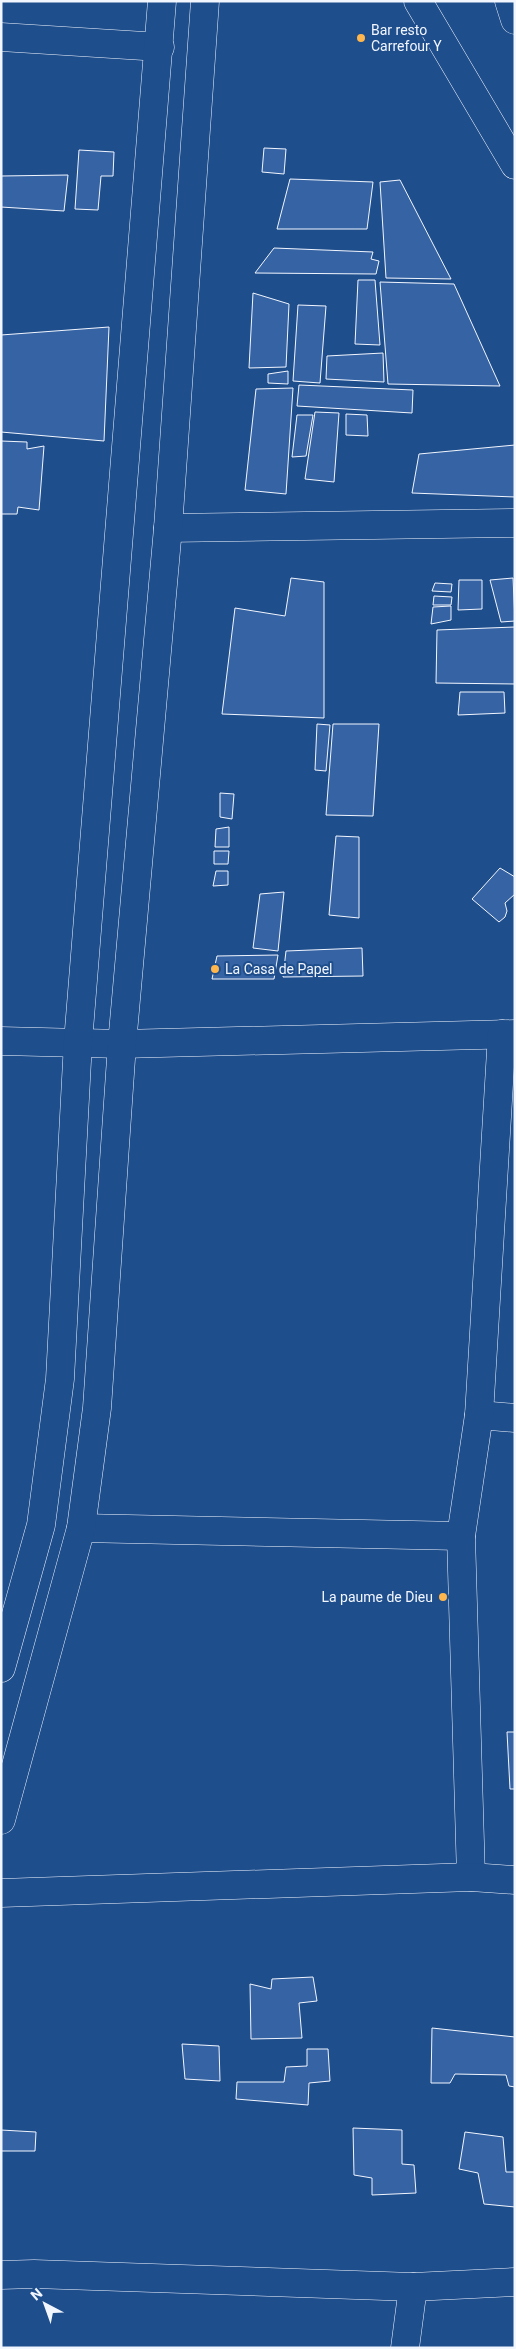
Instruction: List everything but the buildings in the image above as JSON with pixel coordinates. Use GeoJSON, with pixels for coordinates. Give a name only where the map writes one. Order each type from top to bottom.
{"type":"FeatureCollection","features":[{"type":"Feature","properties":{"kind":"street"},"geometry":{"type":"LineString","coordinates":[[1,1668],[41,1525],[60,1379],[78,1042],[160,48],[162,1]]}},
{"type":"Feature","properties":{"kind":"street"},"geometry":{"type":"LineString","coordinates":[[1,1820],[81,1528],[97,1408],[122,1044],[168,528],[205,1]]}},
{"type":"Feature","properties":{"kind":"street"},"geometry":{"type":"LineString","coordinates":[[418,1],[515,165]]}},
{"type":"Feature","properties":{"kind":"street"},"geometry":{"type":"LineString","coordinates":[[509,1],[515,20]]}},
{"type":"Feature","properties":{"kind":"street"},"geometry":{"type":"LineString","coordinates":[[1,37],[160,48]]}},
{"type":"Feature","properties":{"kind":"street"},"geometry":{"type":"LineString","coordinates":[[168,528],[515,523]]}},
{"type":"Feature","properties":{"kind":"street"},"geometry":{"type":"LineString","coordinates":[[1,1041],[122,1044],[508,1034],[479,1415],[461,1536],[471,1876]]}},
{"type":"Feature","properties":{"kind":"street"},"geometry":{"type":"LineString","coordinates":[[479,1415],[515,1418]]}},
{"type":"Feature","properties":{"kind":"street"},"geometry":{"type":"LineString","coordinates":[[81,1528],[461,1536]]}},
{"type":"Feature","properties":{"kind":"street"},"geometry":{"type":"LineString","coordinates":[[1,1894],[471,1876],[515,1880]]}},
{"type":"Feature","properties":{"kind":"street"},"geometry":{"type":"LineString","coordinates":[[1,2275],[44,2274],[413,2287],[515,2282]]}},
{"type":"Feature","properties":{"kind":"street"},"geometry":{"type":"LineString","coordinates":[[405,2348],[413,2287]]}},
{"type":"Feature","properties":{"kind":"place","name":"Bar resto Carrefour Y"},"geometry":{"type":"Point","coordinates":[361,38]}},
{"type":"Feature","properties":{"kind":"place","name":"La Casa de Papel"},"geometry":{"type":"Point","coordinates":[215,969]}},
{"type":"Feature","properties":{"kind":"place","name":"La paume de Dieu"},"geometry":{"type":"Point","coordinates":[443,1597]}}]}
